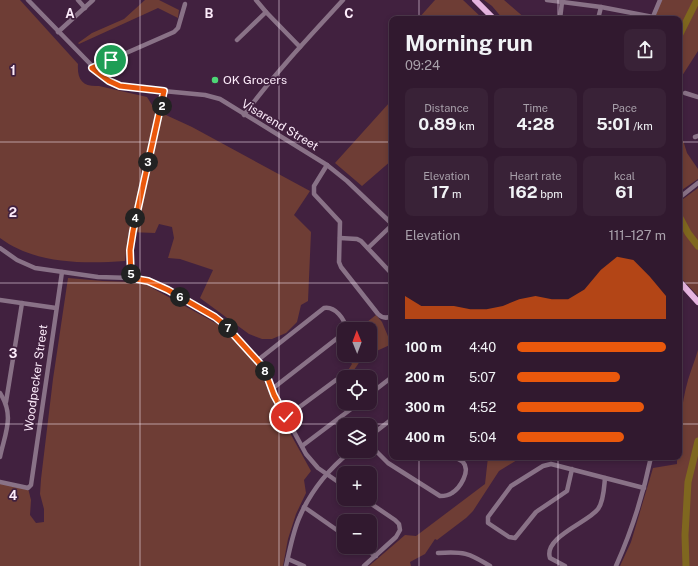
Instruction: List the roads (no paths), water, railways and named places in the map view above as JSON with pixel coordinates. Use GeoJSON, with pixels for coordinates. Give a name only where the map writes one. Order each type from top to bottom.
{"type":"FeatureCollection","features":[{"type":"Feature","properties":{"kind":"main road"},"geometry":{"type":"LineString","coordinates":[[475,0],[491,16]]}},
{"type":"Feature","properties":{"kind":"main road"},"geometry":{"type":"LineString","coordinates":[[682,284],[698,302]]}},
{"type":"Feature","properties":{"kind":"street","name":"Visarend Street"},"geometry":{"type":"LineString","coordinates":[[28,0],[92,68],[109,81],[120,86],[212,96],[220,99],[327,165],[347,180],[389,222]]}},
{"type":"Feature","properties":{"kind":"street"},"geometry":{"type":"LineString","coordinates":[[78,0],[85,8]]}},
{"type":"Feature","properties":{"kind":"street"},"geometry":{"type":"LineString","coordinates":[[58,32],[94,0]]}},
{"type":"Feature","properties":{"kind":"street"},"geometry":{"type":"LineString","coordinates":[[256,0],[300,48]]}},
{"type":"Feature","properties":{"kind":"street"},"geometry":{"type":"LineString","coordinates":[[547,0],[601,7],[644,16]]}},
{"type":"Feature","properties":{"kind":"street"},"geometry":{"type":"LineString","coordinates":[[654,16],[660,0]]}},
{"type":"Feature","properties":{"kind":"street"},"geometry":{"type":"LineString","coordinates":[[244,115],[254,101],[340,1]]}},
{"type":"Feature","properties":{"kind":"street"},"geometry":{"type":"LineString","coordinates":[[560,16],[562,2]]}},
{"type":"Feature","properties":{"kind":"street"},"geometry":{"type":"LineString","coordinates":[[92,68],[174,32],[178,28],[185,4]]}},
{"type":"Feature","properties":{"kind":"street"},"geometry":{"type":"LineString","coordinates":[[599,16],[601,7]]}},
{"type":"Feature","properties":{"kind":"street"},"geometry":{"type":"LineString","coordinates":[[237,40],[266,12]]}},
{"type":"Feature","properties":{"kind":"street"},"geometry":{"type":"LineString","coordinates":[[131,278],[130,250],[133,231],[164,91]]}},
{"type":"Feature","properties":{"kind":"street"},"geometry":{"type":"LineString","coordinates":[[685,93],[698,97]]}},
{"type":"Feature","properties":{"kind":"street"},"geometry":{"type":"LineString","coordinates":[[327,165],[314,186],[314,194],[340,222],[339,262],[341,267],[378,314],[382,318],[389,317]]}},
{"type":"Feature","properties":{"kind":"street"},"geometry":{"type":"LineString","coordinates":[[682,196],[698,183]]}},
{"type":"Feature","properties":{"kind":"street"},"geometry":{"type":"LineString","coordinates":[[368,248],[389,228]]}},
{"type":"Feature","properties":{"kind":"street"},"geometry":{"type":"LineString","coordinates":[[340,238],[357,239],[368,248],[389,271]]}},
{"type":"Feature","properties":{"kind":"street"},"geometry":{"type":"LineString","coordinates":[[0,248],[28,266],[98,277],[131,278],[148,281],[168,290],[215,317],[232,332],[264,368],[272,389],[306,454],[316,465],[337,481]]}},
{"type":"Feature","properties":{"kind":"street","name":"Woodpecker Street"},"geometry":{"type":"LineString","coordinates":[[0,482],[28,488],[30,487],[62,272]]}},
{"type":"Feature","properties":{"kind":"street"},"geometry":{"type":"LineString","coordinates":[[0,300],[56,308]]}},
{"type":"Feature","properties":{"kind":"street"},"geometry":{"type":"LineString","coordinates":[[0,457],[8,417],[6,402],[22,303]]}},
{"type":"Feature","properties":{"kind":"street"},"geometry":{"type":"LineString","coordinates":[[258,360],[324,308],[332,308],[338,313],[344,322]]}},
{"type":"Feature","properties":{"kind":"street"},"geometry":{"type":"LineString","coordinates":[[272,389],[337,338]]}},
{"type":"Feature","properties":{"kind":"street"},"geometry":{"type":"LineString","coordinates":[[286,417],[337,380]]}},
{"type":"Feature","properties":{"kind":"street"},"geometry":{"type":"LineString","coordinates":[[377,389],[389,380]]}},
{"type":"Feature","properties":{"kind":"street"},"geometry":{"type":"LineString","coordinates":[[0,393],[6,402]]}},
{"type":"Feature","properties":{"kind":"street"},"geometry":{"type":"LineString","coordinates":[[302,446],[350,410]]}},
{"type":"Feature","properties":{"kind":"street"},"geometry":{"type":"LineString","coordinates":[[377,431],[389,421]]}},
{"type":"Feature","properties":{"kind":"street"},"geometry":{"type":"LineString","coordinates":[[377,452],[388,463],[440,496],[446,496],[452,493],[465,478],[465,468],[463,463],[459,460]]}},
{"type":"Feature","properties":{"kind":"street"},"geometry":{"type":"LineString","coordinates":[[286,566],[294,534],[304,507],[315,489],[327,474],[344,458]]}},
{"type":"Feature","properties":{"kind":"street"},"geometry":{"type":"LineString","coordinates":[[616,566],[635,520],[650,460]]}},
{"type":"Feature","properties":{"kind":"street"},"geometry":{"type":"LineString","coordinates":[[572,469],[567,491],[536,512],[515,538],[510,537],[488,523],[488,517],[509,488],[548,464],[572,469],[644,488]]}},
{"type":"Feature","properties":{"kind":"street"},"geometry":{"type":"LineString","coordinates":[[565,566],[550,558],[549,550],[562,535],[596,511],[600,505],[605,478]]}},
{"type":"Feature","properties":{"kind":"street"},"geometry":{"type":"LineString","coordinates":[[364,566],[396,537],[400,530],[399,524],[395,520],[374,506]]}},
{"type":"Feature","properties":{"kind":"street"},"geometry":{"type":"LineString","coordinates":[[304,507],[337,530]]}},
{"type":"Feature","properties":{"kind":"street"},"geometry":{"type":"LineString","coordinates":[[438,553],[455,551],[468,553],[490,566]]}},
{"type":"Feature","properties":{"kind":"street"},"geometry":{"type":"LineString","coordinates":[[288,559],[304,566]]}},
{"type":"Feature","properties":{"kind":"waterway"},"geometry":{"type":"LineString","coordinates":[[682,30],[697,0]]}},
{"type":"Feature","properties":{"kind":"waterway"},"geometry":{"type":"LineString","coordinates":[[682,222],[688,233],[698,246]]}},
{"type":"Feature","properties":{"kind":"waterway"},"geometry":{"type":"LineString","coordinates":[[686,566],[685,535],[688,482],[698,441]]}},
{"type":"Feature","properties":{"kind":"place","name":"OK Grocers"},"geometry":{"type":"Point","coordinates":[215,80]}}]}
